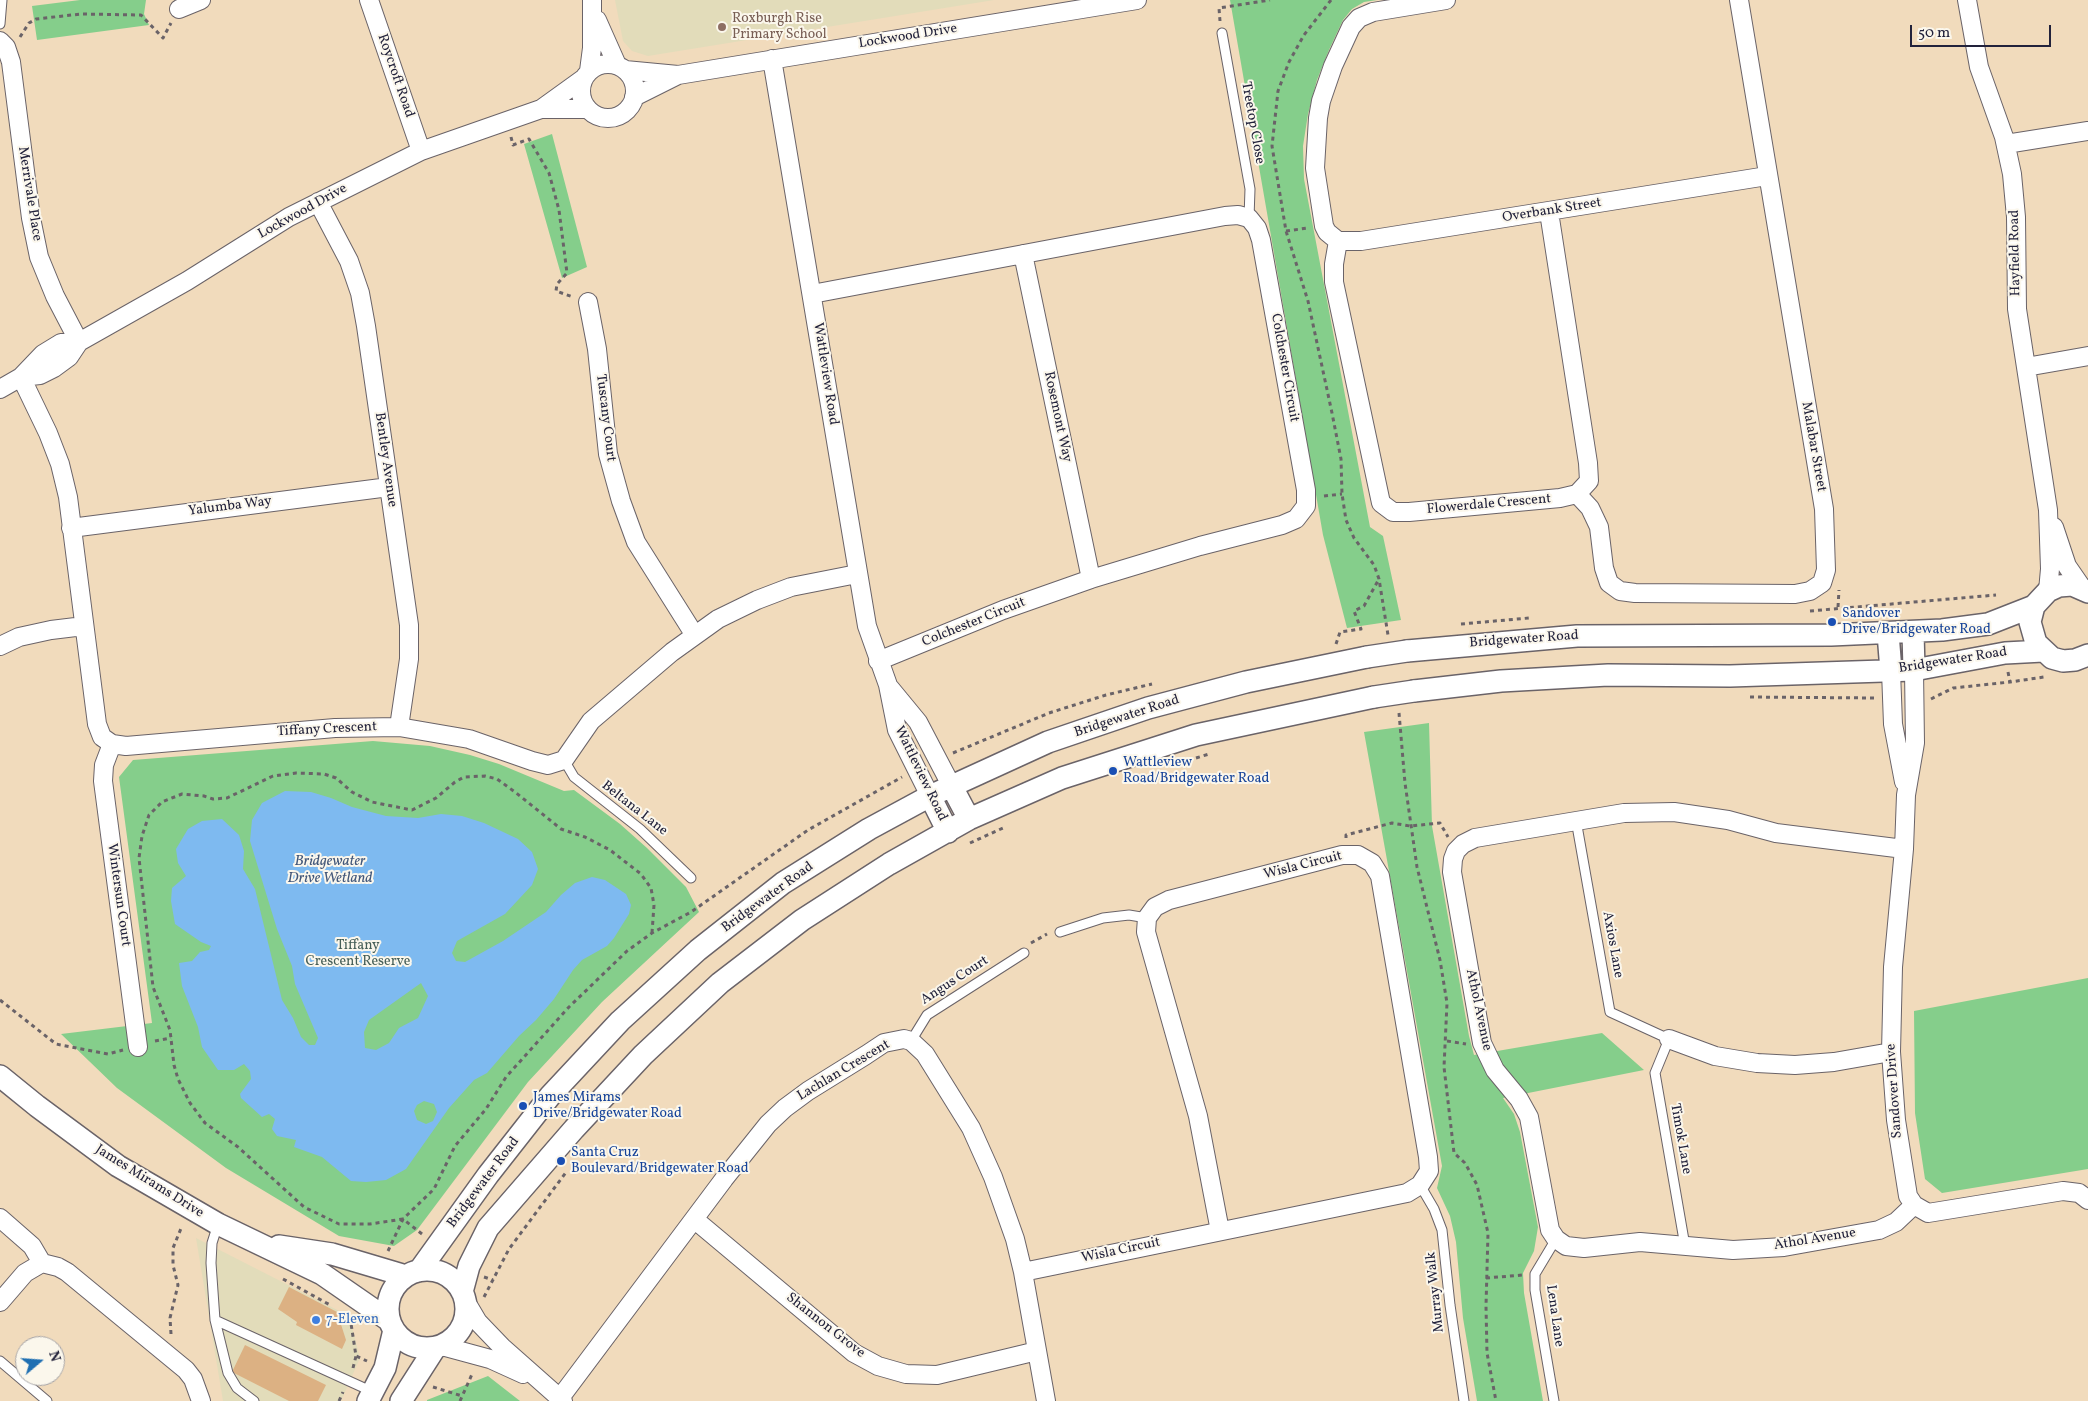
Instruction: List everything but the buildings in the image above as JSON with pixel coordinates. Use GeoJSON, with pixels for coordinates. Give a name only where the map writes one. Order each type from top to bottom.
{"type":"FeatureCollection","features":[{"type":"Feature","properties":{"kind":"street"},"geometry":{"type":"LineString","coordinates":[[179,9],[200,0]]}},
{"type":"Feature","properties":{"kind":"street","name":"Roycroft Road"},"geometry":{"type":"LineString","coordinates":[[369,0],[421,151]]}},
{"type":"Feature","properties":{"kind":"street","name":"Lockwood Drive"},"geometry":{"type":"LineString","coordinates":[[634,97],[678,75],[1137,0]]}},
{"type":"Feature","properties":{"kind":"street"},"geometry":{"type":"LineString","coordinates":[[1338,241],[1327,232],[1324,226],[1315,168],[1321,101],[1333,66],[1351,27],[1364,15],[1446,0]]}},
{"type":"Feature","properties":{"kind":"street","name":"Malabar Street"},"geometry":{"type":"LineString","coordinates":[[1577,494],[1590,508],[1599,527],[1604,568],[1609,583],[1620,591],[1635,593],[1795,594],[1810,591],[1822,583],[1827,565],[1824,509],[1738,0]]}},
{"type":"Feature","properties":{"kind":"street","name":"Hayfield Road"},"geometry":{"type":"LineString","coordinates":[[1967,0],[1979,67],[2006,144],[2012,174],[2016,217],[2017,309],[2048,510],[2050,569],[2041,599]]}},
{"type":"Feature","properties":{"kind":"street"},"geometry":{"type":"LineString","coordinates":[[592,4],[606,44],[621,67],[634,82],[634,97],[626,111],[611,118],[602,117],[588,109],[581,94],[592,48],[592,4]]}},
{"type":"Feature","properties":{"kind":"street","name":"Merrivale Place"},"geometry":{"type":"LineString","coordinates":[[3,44],[11,62],[31,218],[39,257],[55,296],[79,342]]}},
{"type":"Feature","properties":{"kind":"street","name":"Wattleview Road"},"geometry":{"type":"LineString","coordinates":[[772,59],[867,626],[888,685],[897,730],[948,832]]}},
{"type":"Feature","properties":{"kind":"street"},"geometry":{"type":"LineString","coordinates":[[587,75],[602,64],[621,67]]}},
{"type":"Feature","properties":{"kind":"street","name":"Lockwood Drive"},"geometry":{"type":"LineString","coordinates":[[621,67],[678,75]]}},
{"type":"Feature","properties":{"kind":"street","name":"Lockwood Drive"},"geometry":{"type":"LineString","coordinates":[[0,389],[21,377],[40,375],[54,368],[70,357],[79,342],[187,281],[289,217],[421,151],[541,109],[587,75]]}},
{"type":"Feature","properties":{"kind":"street","name":"Lockwood Drive"},"geometry":{"type":"LineString","coordinates":[[541,109],[588,109]]}},
{"type":"Feature","properties":{"kind":"street"},"geometry":{"type":"LineString","coordinates":[[2006,144],[2088,131]]}},
{"type":"Feature","properties":{"kind":"street","name":"Overbank Street"},"geometry":{"type":"LineString","coordinates":[[1338,241],[1361,241],[1767,176]]}},
{"type":"Feature","properties":{"kind":"street","name":"Bentley Avenue"},"geometry":{"type":"LineString","coordinates":[[318,202],[349,261],[360,293],[410,625],[410,660],[399,727]]}},
{"type":"Feature","properties":{"kind":"street"},"geometry":{"type":"LineString","coordinates":[[1548,212],[1588,463],[1589,481],[1577,494]]}},
{"type":"Feature","properties":{"kind":"street"},"geometry":{"type":"LineString","coordinates":[[812,294],[1225,216],[1238,215],[1249,218]]}},
{"type":"Feature","properties":{"kind":"street","name":"Colchester Circuit"},"geometry":{"type":"LineString","coordinates":[[878,661],[1003,610],[1091,579],[1200,546],[1282,525],[1296,519],[1306,506],[1306,490],[1261,240],[1257,228],[1249,218]]}},
{"type":"Feature","properties":{"kind":"street","name":"Flowerdale Crescent"},"geometry":{"type":"LineString","coordinates":[[1338,241],[1334,264],[1334,282],[1381,503],[1394,512],[1409,512],[1560,498],[1577,494]]}},
{"type":"Feature","properties":{"kind":"street","name":"Rosemont Way"},"geometry":{"type":"LineString","coordinates":[[1023,254],[1091,579]]}},
{"type":"Feature","properties":{"kind":"street","name":"Tuscany Court"},"geometry":{"type":"LineString","coordinates":[[588,302],[597,349],[608,454],[621,501],[636,542],[694,634]]}},
{"type":"Feature","properties":{"kind":"street"},"geometry":{"type":"LineString","coordinates":[[2026,367],[2088,356]]}},
{"type":"Feature","properties":{"kind":"street"},"geometry":{"type":"LineString","coordinates":[[21,377],[48,433],[60,464],[68,497],[97,724],[102,737],[112,744]]}},
{"type":"Feature","properties":{"kind":"street","name":"Yalumba Way"},"geometry":{"type":"LineString","coordinates":[[72,528],[389,487]]}},
{"type":"Feature","properties":{"kind":"street","name":"Hayfield Road"},"geometry":{"type":"LineString","coordinates":[[2048,510],[2067,566],[2086,590]]}},
{"type":"Feature","properties":{"kind":"street"},"geometry":{"type":"LineString","coordinates":[[564,760],[591,722],[694,634],[718,619],[792,587],[857,574]]}},
{"type":"Feature","properties":{"kind":"street","name":"Bridgewater Road"},"geometry":{"type":"LineString","coordinates":[[412,1274],[550,1096],[628,1014],[698,950],[783,883],[869,829],[951,785],[1048,742],[1148,708],[1246,682],[1367,657],[1407,651],[1577,636],[1912,632],[1981,625],[2011,617],[2059,586],[2072,585],[2086,590]]}},
{"type":"Feature","properties":{"kind":"street"},"geometry":{"type":"LineString","coordinates":[[2041,599],[2030,622],[2031,633],[2043,651],[2063,661],[2075,660],[2088,655]]}},
{"type":"Feature","properties":{"kind":"street"},"geometry":{"type":"LineString","coordinates":[[0,646],[19,637],[51,630],[84,626]]}},
{"type":"Feature","properties":{"kind":"street","name":"Sandover Drive"},"geometry":{"type":"LineString","coordinates":[[1912,632],[1915,743],[1906,795],[1904,849],[1893,967],[1891,1052],[1896,1120],[1905,1183],[1908,1196],[1914,1205]]}},
{"type":"Feature","properties":{"kind":"street","name":"Sandover Drive"},"geometry":{"type":"LineString","coordinates":[[1888,633],[1893,724],[1906,795]]}},
{"type":"Feature","properties":{"kind":"street","name":"Bridgewater Road"},"geometry":{"type":"LineString","coordinates":[[470,1297],[468,1266],[488,1228],[518,1192],[643,1055],[720,983],[802,920],[889,864],[969,819],[1062,778],[1147,749],[1261,719],[1374,696],[1502,682],[1608,675],[1730,676],[1914,670],[2006,653],[2043,651]]}},
{"type":"Feature","properties":{"kind":"street","name":"Wattleview Road"},"geometry":{"type":"LineString","coordinates":[[888,685],[918,722],[969,819]]}},
{"type":"Feature","properties":{"kind":"street","name":"Tiffany Crescent"},"geometry":{"type":"LineString","coordinates":[[112,744],[126,746],[335,728],[399,727],[469,738],[532,761],[548,764],[564,760]]}},
{"type":"Feature","properties":{"kind":"street","name":"Wintersun Court"},"geometry":{"type":"LineString","coordinates":[[112,744],[104,765],[103,781],[138,1047]]}},
{"type":"Feature","properties":{"kind":"street"},"geometry":{"type":"LineString","coordinates":[[1456,851],[1463,844],[1475,838],[1624,813],[1674,812],[1728,820],[1776,833],[1904,849]]}},
{"type":"Feature","properties":{"kind":"street","name":"Athol Avenue"},"geometry":{"type":"LineString","coordinates":[[1456,851],[1452,872],[1482,1043],[1495,1070],[1519,1099],[1528,1117],[1547,1218],[1550,1230],[1556,1239],[1566,1246],[1574,1248],[1640,1242],[1734,1250],[1784,1247],[1869,1232],[1896,1222],[1914,1205]]}},
{"type":"Feature","properties":{"kind":"street","name":"Wisla Circuit"},"geometry":{"type":"LineString","coordinates":[[1023,1272],[1407,1193],[1420,1186],[1430,1171],[1380,876],[1372,863],[1358,855],[1342,856],[1169,900],[1155,907],[1147,918]]}},
{"type":"Feature","properties":{"kind":"street"},"geometry":{"type":"LineString","coordinates":[[1147,918],[1146,932],[1198,1116],[1220,1231]]}},
{"type":"Feature","properties":{"kind":"street"},"geometry":{"type":"LineString","coordinates":[[1668,1039],[1715,1056],[1757,1063],[1795,1065],[1834,1062],[1891,1052]]}},
{"type":"Feature","properties":{"kind":"street","name":"Lachlan Crescent"},"geometry":{"type":"LineString","coordinates":[[561,1400],[748,1147],[785,1108],[884,1043],[898,1040],[911,1041],[925,1054],[957,1104],[982,1150],[1006,1210],[1023,1272],[1046,1401]]}},
{"type":"Feature","properties":{"kind":"street","name":"James Mirams Drive"},"geometry":{"type":"LineString","coordinates":[[0,1076],[36,1106],[118,1166],[218,1224],[322,1274],[392,1325]]}},
{"type":"Feature","properties":{"kind":"street"},"geometry":{"type":"LineString","coordinates":[[1914,1205],[1928,1213],[1942,1212],[2063,1191],[2078,1192],[2088,1200]]}},
{"type":"Feature","properties":{"kind":"street"},"geometry":{"type":"LineString","coordinates":[[0,1218],[32,1246],[42,1263]]}},
{"type":"Feature","properties":{"kind":"street","name":"Shannon Grove"},"geometry":{"type":"LineString","coordinates":[[694,1219],[854,1353],[878,1366],[906,1374],[937,1375],[1037,1351]]}},
{"type":"Feature","properties":{"kind":"street","name":"James Mirams Drive"},"geometry":{"type":"LineString","coordinates":[[257,1242],[332,1254],[412,1274]]}},
{"type":"Feature","properties":{"kind":"street"},"geometry":{"type":"LineString","coordinates":[[0,1302],[25,1273],[42,1263],[58,1267],[67,1272],[194,1379],[201,1401]]}},
{"type":"Feature","properties":{"kind":"street"},"geometry":{"type":"LineString","coordinates":[[370,1396],[390,1351],[392,1325],[388,1308],[390,1296],[396,1285],[412,1274],[432,1270],[444,1274],[455,1281],[470,1297],[478,1322],[537,1380],[561,1400]]}},
{"type":"Feature","properties":{"kind":"street"},"geometry":{"type":"LineString","coordinates":[[401,1401],[439,1347],[454,1338],[463,1327],[470,1297]]}},
{"type":"Feature","properties":{"kind":"street"},"geometry":{"type":"LineString","coordinates":[[392,1325],[402,1339],[412,1346],[439,1347],[490,1359],[537,1380]]}},
{"type":"Feature","properties":{"kind":"lane"},"geometry":{"type":"LineString","coordinates":[[0,24],[2,0]]}},
{"type":"Feature","properties":{"kind":"lane","name":"Treetop Close"},"geometry":{"type":"LineString","coordinates":[[1222,33],[1250,189],[1249,218]]}},
{"type":"Feature","properties":{"kind":"lane","name":"Beltana Lane"},"geometry":{"type":"LineString","coordinates":[[564,760],[574,777],[640,828],[691,878]]}},
{"type":"Feature","properties":{"kind":"lane","name":"Axios Lane"},"geometry":{"type":"LineString","coordinates":[[1576,820],[1610,1012],[1668,1039]]}},
{"type":"Feature","properties":{"kind":"lane"},"geometry":{"type":"LineString","coordinates":[[1060,932],[1103,918],[1129,915],[1147,918]]}},
{"type":"Feature","properties":{"kind":"lane","name":"Angus Court"},"geometry":{"type":"LineString","coordinates":[[911,1041],[927,1015],[1024,953]]}},
{"type":"Feature","properties":{"kind":"lane","name":"Timok Lane"},"geometry":{"type":"LineString","coordinates":[[1668,1039],[1655,1073],[1686,1246]]}},
{"type":"Feature","properties":{"kind":"lane","name":"Murray Walk"},"geometry":{"type":"LineString","coordinates":[[1420,1186],[1434,1208],[1442,1230],[1450,1305],[1464,1401]]}},
{"type":"Feature","properties":{"kind":"lane"},"geometry":{"type":"LineString","coordinates":[[218,1224],[212,1243],[211,1263],[215,1320],[228,1373],[237,1388],[254,1401]]}},
{"type":"Feature","properties":{"kind":"lane","name":"Lena Lane"},"geometry":{"type":"LineString","coordinates":[[1554,1401],[1535,1290],[1535,1274],[1556,1239]]}},
{"type":"Feature","properties":{"kind":"lane"},"geometry":{"type":"LineString","coordinates":[[215,1320],[370,1396]]}},
{"type":"Feature","properties":{"kind":"lane"},"geometry":{"type":"LineString","coordinates":[[0,1361],[47,1401]]}},
{"type":"Feature","properties":{"kind":"path"},"geometry":{"type":"LineString","coordinates":[[1219,8],[1270,0]]}},
{"type":"Feature","properties":{"kind":"path"},"geometry":{"type":"LineString","coordinates":[[3,44],[20,37],[29,23],[36,19],[93,13],[141,15],[163,38],[179,9]]}},
{"type":"Feature","properties":{"kind":"path"},"geometry":{"type":"LineString","coordinates":[[506,122],[513,145],[530,139],[549,173],[556,191],[567,273],[557,284],[556,291],[588,302]]}},
{"type":"Feature","properties":{"kind":"path"},"geometry":{"type":"LineString","coordinates":[[1336,645],[1340,632],[1361,629],[1354,611],[1364,606],[1379,578]]}},
{"type":"Feature","properties":{"kind":"path"},"geometry":{"type":"LineString","coordinates":[[1808,611],[1996,595]]}},
{"type":"Feature","properties":{"kind":"path"},"geometry":{"type":"LineString","coordinates":[[1457,625],[1536,618]]}},
{"type":"Feature","properties":{"kind":"path"},"geometry":{"type":"LineString","coordinates":[[1186,760],[1213,754]]}},
{"type":"Feature","properties":{"kind":"path"},"geometry":{"type":"LineString","coordinates":[[296,773],[324,774],[336,778],[352,792],[372,802],[412,810],[436,798],[464,777],[486,776],[497,779],[561,829],[585,837],[610,850],[641,874],[651,888],[654,905],[652,933],[627,951],[585,990],[506,1077],[486,1109],[455,1146],[434,1189],[403,1219],[370,1224],[339,1224],[304,1207],[238,1147],[205,1123],[190,1103],[178,1079],[174,1065],[170,1030],[153,987],[139,858],[142,836],[150,815],[162,802],[182,794],[213,799],[227,798],[273,776],[296,773]]}},
{"type":"Feature","properties":{"kind":"path"},"geometry":{"type":"LineString","coordinates":[[1342,856],[1346,835],[1392,823],[1410,826],[1440,824],[1456,851]]}},
{"type":"Feature","properties":{"kind":"path"},"geometry":{"type":"LineString","coordinates":[[967,845],[1006,826]]}},
{"type":"Feature","properties":{"kind":"path"},"geometry":{"type":"LineString","coordinates":[[1024,953],[1027,946],[1052,931],[1060,932]]}},
{"type":"Feature","properties":{"kind":"path"},"geometry":{"type":"LineString","coordinates":[[0,1000],[56,1044],[108,1054],[138,1047]]}},
{"type":"Feature","properties":{"kind":"path"},"geometry":{"type":"LineString","coordinates":[[470,1297],[509,1249],[569,1167]]}},
{"type":"Feature","properties":{"kind":"path"},"geometry":{"type":"LineString","coordinates":[[175,1362],[170,1318],[178,1285],[173,1265],[173,1248],[183,1223]]}},
{"type":"Feature","properties":{"kind":"path"},"geometry":{"type":"LineString","coordinates":[[1486,1278],[1535,1274]]}},
{"type":"Feature","properties":{"kind":"path"},"geometry":{"type":"LineString","coordinates":[[354,1363],[356,1356]]}},
{"type":"Feature","properties":{"kind":"shaded area","name":"Roxburgh Rise Primary School"},"geometry":{"type":"Polygon","coordinates":[[[615,0],[994,0],[648,56],[632,51],[623,41],[615,0]]]}},
{"type":"Feature","properties":{"kind":"shaded area","name":"7-Eleven"},"geometry":{"type":"Polygon","coordinates":[[[196,1238],[349,1316],[360,1358],[341,1401],[223,1401],[196,1238]]]}},
{"type":"Feature","properties":{"kind":"green space"},"geometry":{"type":"Polygon","coordinates":[[[80,0],[146,0],[144,14],[149,25],[37,40],[32,6],[80,0]]]}},
{"type":"Feature","properties":{"kind":"green space"},"geometry":{"type":"Polygon","coordinates":[[[1230,0],[1377,0],[1364,2],[1352,9],[1343,20],[1329,50],[1317,80],[1308,114],[1303,146],[1304,179],[1370,527],[1383,536],[1401,620],[1347,628],[1323,535],[1230,0]]]}},
{"type":"Feature","properties":{"kind":"green space"},"geometry":{"type":"Polygon","coordinates":[[[552,134],[587,267],[562,278],[524,144],[552,134]]]}},
{"type":"Feature","properties":{"kind":"green space"},"geometry":{"type":"Polygon","coordinates":[[[1429,723],[1432,826],[1474,1055],[1602,1033],[1644,1070],[1503,1098],[1514,1114],[1520,1132],[1538,1227],[1534,1251],[1523,1273],[1524,1293],[1543,1401],[1477,1401],[1463,1318],[1456,1242],[1450,1216],[1437,1188],[1442,1166],[1364,732],[1429,723]]]}},
{"type":"Feature","properties":{"kind":"green space","name":"Tiffany Crescent Reserve"},"geometry":{"type":"Polygon","coordinates":[[[373,741],[430,746],[470,755],[499,764],[564,791],[574,790],[620,824],[647,848],[686,887],[699,912],[602,1002],[528,1082],[417,1230],[394,1246],[339,1236],[226,1168],[117,1088],[61,1034],[152,1023],[119,777],[133,760],[373,741]]]}},
{"type":"Feature","properties":{"kind":"green space"},"geometry":{"type":"Polygon","coordinates":[[[2088,978],[2088,1169],[1942,1193],[1925,1179],[1915,1113],[1914,1011],[2088,978]]]}},
{"type":"Feature","properties":{"kind":"green space"},"geometry":{"type":"Polygon","coordinates":[[[488,1376],[520,1401],[427,1401],[427,1400],[488,1376]]]}},
{"type":"Feature","properties":{"kind":"water","name":"Bridgewater Drive Wetland"},"geometry":{"type":"Polygon","coordinates":[[[285,791],[311,792],[352,807],[386,816],[418,818],[441,814],[462,816],[484,823],[518,839],[532,852],[538,869],[532,885],[505,914],[457,941],[452,953],[456,961],[465,962],[503,941],[546,912],[575,883],[592,877],[605,880],[626,894],[631,905],[629,914],[607,946],[582,960],[554,999],[536,1020],[519,1036],[487,1073],[474,1080],[449,1108],[406,1169],[386,1180],[351,1181],[322,1157],[294,1147],[296,1140],[277,1136],[272,1129],[275,1119],[269,1114],[262,1117],[241,1098],[240,1094],[251,1079],[250,1071],[244,1064],[234,1070],[218,1070],[202,1047],[198,1027],[182,986],[179,963],[192,961],[200,952],[209,950],[211,946],[201,942],[175,924],[171,901],[172,888],[186,876],[178,863],[176,849],[188,829],[202,821],[222,819],[239,835],[244,851],[243,869],[255,889],[282,1000],[293,1018],[301,1037],[309,1045],[315,1045],[318,1038],[295,984],[292,966],[277,929],[250,841],[252,820],[262,803],[285,791]],[[421,983],[369,1020],[364,1032],[365,1048],[376,1050],[389,1043],[399,1028],[418,1018],[428,996],[421,983]],[[424,1101],[417,1105],[414,1111],[417,1120],[426,1124],[433,1121],[437,1112],[434,1104],[424,1101]]]}},
{"type":"Feature","properties":{"kind":"place","name":"Roxburgh Rise Primary School"},"geometry":{"type":"Point","coordinates":[722,27]}},
{"type":"Feature","properties":{"kind":"place","name":"Sandover Drive/Bridgewater Road"},"geometry":{"type":"Point","coordinates":[1832,622]}},
{"type":"Feature","properties":{"kind":"place","name":"Wattleview Road/Bridgewater Road"},"geometry":{"type":"Point","coordinates":[1113,771]}},
{"type":"Feature","properties":{"kind":"place","name":"James Mirams Drive/Bridgewater Road"},"geometry":{"type":"Point","coordinates":[523,1106]}},
{"type":"Feature","properties":{"kind":"place","name":"Santa Cruz Boulevard/Bridgewater Road"},"geometry":{"type":"Point","coordinates":[561,1161]}},
{"type":"Feature","properties":{"kind":"place","name":"7-Eleven"},"geometry":{"type":"Point","coordinates":[316,1320]}}]}
